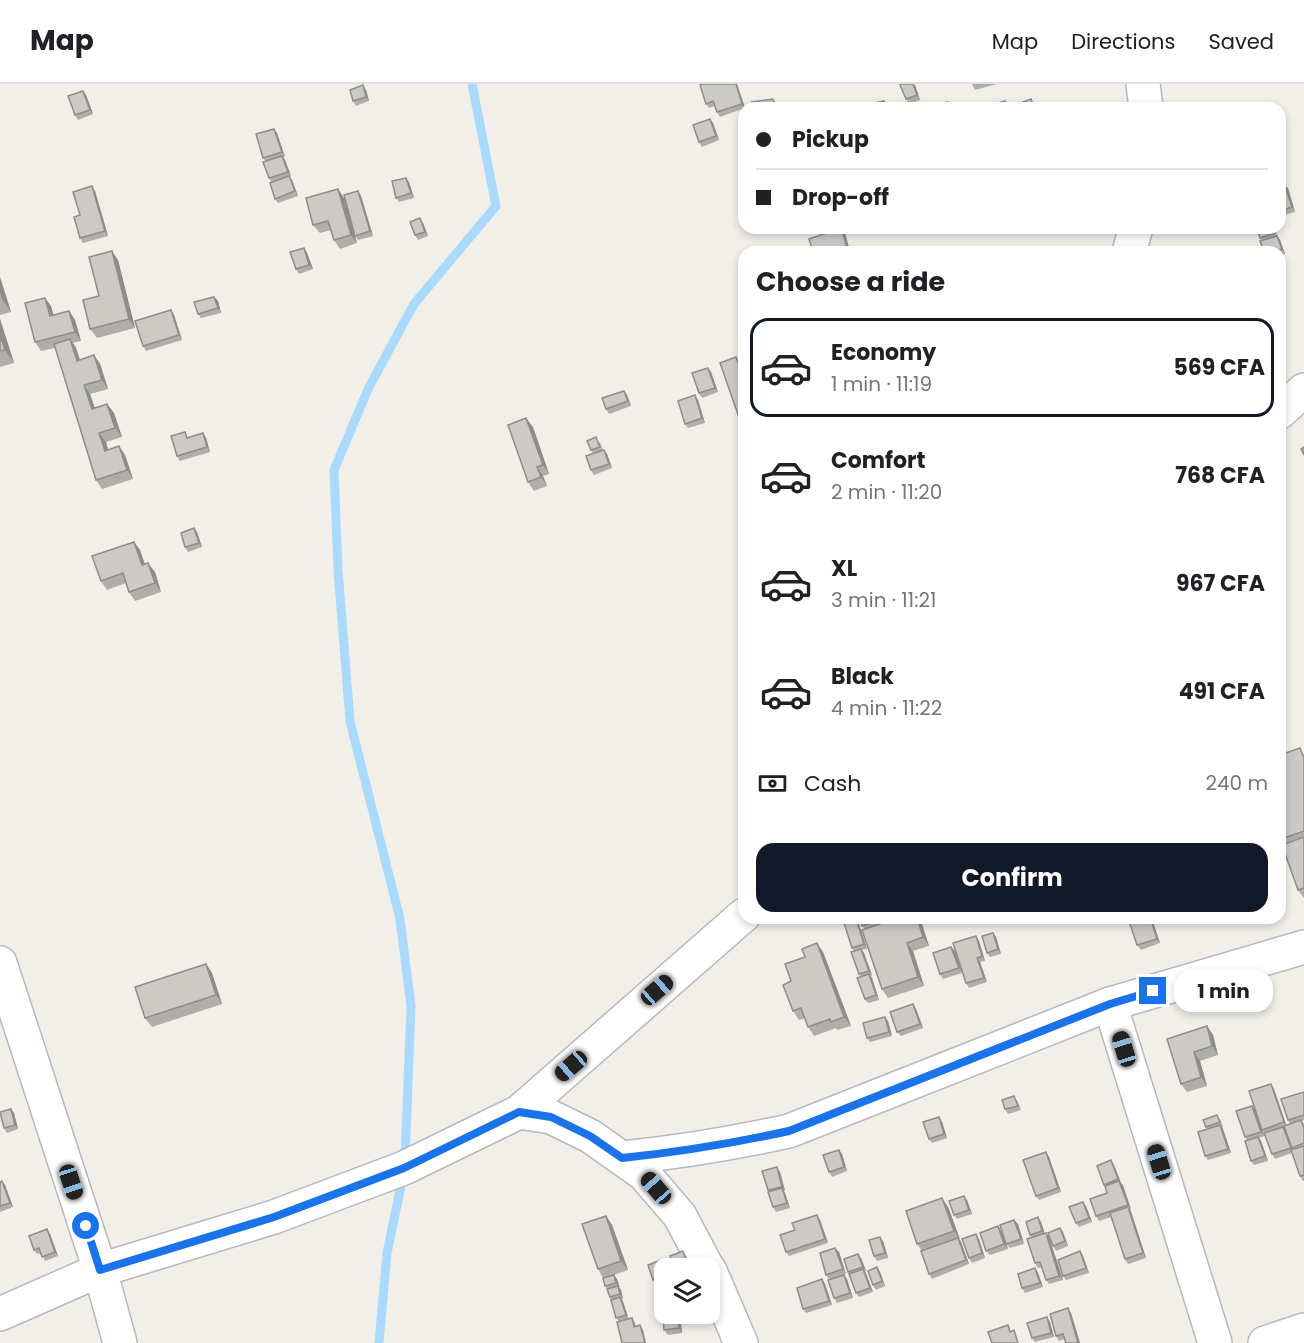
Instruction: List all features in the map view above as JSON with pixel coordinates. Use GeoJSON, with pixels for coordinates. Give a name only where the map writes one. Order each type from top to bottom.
{"type":"FeatureCollection","features":[{"type":"Feature","properties":{"kind":"street"},"geometry":{"type":"LineString","coordinates":[[1143,84],[1145,102]]}},
{"type":"Feature","properties":{"kind":"street"},"geometry":{"type":"LineString","coordinates":[[1286,406],[1304,390]]}},
{"type":"Feature","properties":{"kind":"street"},"geometry":{"type":"LineString","coordinates":[[0,1314],[100,1270],[274,1217],[404,1168],[519,1112],[738,920]]}},
{"type":"Feature","properties":{"kind":"street"},"geometry":{"type":"LineString","coordinates":[[622,1158],[676,1152],[789,1131],[1110,1004],[1304,947]]}},
{"type":"Feature","properties":{"kind":"street"},"geometry":{"type":"LineString","coordinates":[[0,963],[100,1270],[120,1343]]}},
{"type":"Feature","properties":{"kind":"street"},"geometry":{"type":"LineString","coordinates":[[1110,1004],[1215,1343]]}},
{"type":"Feature","properties":{"kind":"street"},"geometry":{"type":"LineString","coordinates":[[519,1112],[551,1117],[590,1136],[644,1174],[680,1216],[703,1258]]}},
{"type":"Feature","properties":{"kind":"street"},"geometry":{"type":"LineString","coordinates":[[720,1295],[741,1343]]}},
{"type":"Feature","properties":{"kind":"street"},"geometry":{"type":"LineString","coordinates":[[1265,1343],[1304,1330]]}},
{"type":"Feature","properties":{"kind":"building"},"geometry":{"type":"Polygon","coordinates":[[[736,84],[741,102],[717,112],[713,101],[706,104],[700,85],[736,84]]]}},
{"type":"Feature","properties":{"kind":"building"},"geometry":{"type":"Polygon","coordinates":[[[913,84],[917,95],[906,99],[900,85],[913,84]]]}},
{"type":"Feature","properties":{"kind":"building"},"geometry":{"type":"Polygon","coordinates":[[[363,85],[366,97],[353,101],[350,90],[363,85]]]}},
{"type":"Feature","properties":{"kind":"building"},"geometry":{"type":"Polygon","coordinates":[[[83,91],[90,110],[75,115],[68,96],[83,91]]]}},
{"type":"Feature","properties":{"kind":"building"},"geometry":{"type":"Polygon","coordinates":[[[773,99],[773,102],[752,102],[773,99]]]}},
{"type":"Feature","properties":{"kind":"building"},"geometry":{"type":"Polygon","coordinates":[[[710,119],[716,136],[699,142],[693,125],[710,119]]]}},
{"type":"Feature","properties":{"kind":"building"},"geometry":{"type":"Polygon","coordinates":[[[274,129],[282,152],[263,158],[256,134],[274,129]]]}},
{"type":"Feature","properties":{"kind":"building"},"geometry":{"type":"Polygon","coordinates":[[[282,156],[288,172],[269,178],[263,162],[282,156]]]}},
{"type":"Feature","properties":{"kind":"building"},"geometry":{"type":"Polygon","coordinates":[[[289,176],[295,191],[275,199],[270,183],[289,176]]]}},
{"type":"Feature","properties":{"kind":"building"},"geometry":{"type":"Polygon","coordinates":[[[406,178],[411,193],[396,198],[392,181],[406,178]]]}},
{"type":"Feature","properties":{"kind":"building"},"geometry":{"type":"Polygon","coordinates":[[[92,186],[105,231],[80,238],[74,217],[80,215],[73,192],[92,186]]]}},
{"type":"Feature","properties":{"kind":"building"},"geometry":{"type":"Polygon","coordinates":[[[338,189],[351,235],[334,240],[328,221],[313,225],[306,198],[338,189]]]}},
{"type":"Feature","properties":{"kind":"building"},"geometry":{"type":"Polygon","coordinates":[[[1286,190],[1292,207],[1286,209],[1286,190]]]}},
{"type":"Feature","properties":{"kind":"building"},"geometry":{"type":"Polygon","coordinates":[[[358,191],[370,231],[355,236],[344,195],[358,191]]]}},
{"type":"Feature","properties":{"kind":"building"},"geometry":{"type":"Polygon","coordinates":[[[420,218],[425,232],[415,235],[410,222],[420,218]]]}},
{"type":"Feature","properties":{"kind":"building"},"geometry":{"type":"Polygon","coordinates":[[[824,234],[843,234],[846,246],[811,246],[809,239],[824,234]]]}},
{"type":"Feature","properties":{"kind":"building"},"geometry":{"type":"Polygon","coordinates":[[[1259,234],[1272,234],[1260,238],[1259,234]]]}},
{"type":"Feature","properties":{"kind":"building"},"geometry":{"type":"Polygon","coordinates":[[[1277,236],[1281,246],[1262,246],[1260,241],[1277,236]]]}},
{"type":"Feature","properties":{"kind":"building"},"geometry":{"type":"Polygon","coordinates":[[[304,248],[309,265],[296,269],[290,252],[304,248]]]}},
{"type":"Feature","properties":{"kind":"building"},"geometry":{"type":"Polygon","coordinates":[[[112,251],[129,319],[90,329],[83,300],[99,296],[89,257],[112,251]]]}},
{"type":"Feature","properties":{"kind":"building"},"geometry":{"type":"Polygon","coordinates":[[[214,297],[218,308],[198,314],[194,302],[214,297]]]}},
{"type":"Feature","properties":{"kind":"building"},"geometry":{"type":"Polygon","coordinates":[[[45,298],[50,316],[69,311],[75,332],[35,342],[25,303],[45,298]]]}},
{"type":"Feature","properties":{"kind":"building"},"geometry":{"type":"Polygon","coordinates":[[[171,310],[179,335],[143,346],[135,321],[171,310]]]}},
{"type":"Feature","properties":{"kind":"building"},"geometry":{"type":"Polygon","coordinates":[[[0,335],[5,350],[0,351],[0,335]]]}},
{"type":"Feature","properties":{"kind":"building"},"geometry":{"type":"Polygon","coordinates":[[[70,339],[77,361],[94,355],[102,380],[84,385],[92,409],[107,404],[115,428],[99,433],[105,451],[119,446],[127,470],[96,480],[54,344],[70,339]]]}},
{"type":"Feature","properties":{"kind":"building"},"geometry":{"type":"Polygon","coordinates":[[[736,357],[738,362],[738,414],[720,363],[736,357]]]}},
{"type":"Feature","properties":{"kind":"building"},"geometry":{"type":"Polygon","coordinates":[[[708,368],[715,388],[699,393],[692,373],[708,368]]]}},
{"type":"Feature","properties":{"kind":"building"},"geometry":{"type":"Polygon","coordinates":[[[624,391],[628,401],[606,409],[602,398],[624,391]]]}},
{"type":"Feature","properties":{"kind":"building"},"geometry":{"type":"Polygon","coordinates":[[[695,395],[702,418],[685,424],[678,401],[695,395]]]}},
{"type":"Feature","properties":{"kind":"building"},"geometry":{"type":"Polygon","coordinates":[[[526,418],[543,465],[537,467],[541,477],[528,482],[508,425],[526,418]]]}},
{"type":"Feature","properties":{"kind":"building"},"geometry":{"type":"Polygon","coordinates":[[[185,432],[187,438],[203,433],[207,447],[177,456],[171,436],[185,432]]]}},
{"type":"Feature","properties":{"kind":"building"},"geometry":{"type":"Polygon","coordinates":[[[596,437],[600,447],[591,450],[587,441],[596,437]]]}},
{"type":"Feature","properties":{"kind":"building"},"geometry":{"type":"Polygon","coordinates":[[[604,450],[609,464],[591,470],[586,456],[604,450]]]}},
{"type":"Feature","properties":{"kind":"building"},"geometry":{"type":"Polygon","coordinates":[[[194,528],[199,543],[185,547],[181,533],[194,528]]]}},
{"type":"Feature","properties":{"kind":"building"},"geometry":{"type":"Polygon","coordinates":[[[134,542],[142,565],[148,563],[155,583],[129,592],[123,573],[101,581],[92,556],[134,542]]]}},
{"type":"Feature","properties":{"kind":"building"},"geometry":{"type":"Polygon","coordinates":[[[1300,748],[1304,758],[1304,831],[1286,837],[1286,753],[1300,748]]]}},
{"type":"Feature","properties":{"kind":"building"},"geometry":{"type":"Polygon","coordinates":[[[1304,837],[1304,888],[1298,890],[1286,856],[1286,844],[1304,837]]]}},
{"type":"Feature","properties":{"kind":"building"},"geometry":{"type":"Polygon","coordinates":[[[844,924],[858,924],[864,944],[852,948],[844,924]]]}},
{"type":"Feature","properties":{"kind":"building"},"geometry":{"type":"Polygon","coordinates":[[[880,924],[919,924],[923,937],[907,943],[918,977],[882,989],[862,930],[880,924]]]}},
{"type":"Feature","properties":{"kind":"building"},"geometry":{"type":"Polygon","coordinates":[[[1130,924],[1152,924],[1157,939],[1137,945],[1130,924]]]}},
{"type":"Feature","properties":{"kind":"building"},"geometry":{"type":"Polygon","coordinates":[[[993,933],[998,949],[987,953],[982,936],[993,933]]]}},
{"type":"Feature","properties":{"kind":"building"},"geometry":{"type":"Polygon","coordinates":[[[976,936],[982,956],[977,958],[984,978],[966,983],[953,943],[976,936]]]}},
{"type":"Feature","properties":{"kind":"building"},"geometry":{"type":"Polygon","coordinates":[[[817,943],[844,1017],[831,1022],[830,1019],[808,1027],[801,1008],[793,1011],[783,985],[791,981],[785,964],[805,957],[802,949],[817,943]]]}},
{"type":"Feature","properties":{"kind":"building"},"geometry":{"type":"Polygon","coordinates":[[[951,947],[959,968],[940,974],[933,953],[951,947]]]}},
{"type":"Feature","properties":{"kind":"building"},"geometry":{"type":"Polygon","coordinates":[[[861,949],[869,971],[859,974],[851,952],[861,949]]]}},
{"type":"Feature","properties":{"kind":"building"},"geometry":{"type":"Polygon","coordinates":[[[206,964],[216,995],[145,1018],[135,987],[206,964]]]}},
{"type":"Feature","properties":{"kind":"building"},"geometry":{"type":"Polygon","coordinates":[[[869,974],[876,995],[865,999],[857,978],[869,974]]]}},
{"type":"Feature","properties":{"kind":"building"},"geometry":{"type":"Polygon","coordinates":[[[913,1004],[920,1024],[897,1032],[890,1012],[913,1004]]]}},
{"type":"Feature","properties":{"kind":"building"},"geometry":{"type":"Polygon","coordinates":[[[885,1017],[889,1032],[867,1038],[863,1023],[885,1017]]]}},
{"type":"Feature","properties":{"kind":"building"},"geometry":{"type":"Polygon","coordinates":[[[1207,1026],[1212,1046],[1194,1052],[1201,1077],[1181,1084],[1167,1039],[1207,1026]]]}},
{"type":"Feature","properties":{"kind":"building"},"geometry":{"type":"Polygon","coordinates":[[[1271,1084],[1284,1122],[1262,1130],[1249,1091],[1271,1084]]]}},
{"type":"Feature","properties":{"kind":"building"},"geometry":{"type":"Polygon","coordinates":[[[1304,1092],[1304,1115],[1288,1120],[1281,1099],[1304,1092]]]}},
{"type":"Feature","properties":{"kind":"building"},"geometry":{"type":"Polygon","coordinates":[[[1014,1096],[1018,1106],[1005,1109],[1002,1100],[1014,1096]]]}},
{"type":"Feature","properties":{"kind":"building"},"geometry":{"type":"Polygon","coordinates":[[[1252,1106],[1261,1132],[1245,1137],[1236,1111],[1252,1106]]]}},
{"type":"Feature","properties":{"kind":"building"},"geometry":{"type":"Polygon","coordinates":[[[11,1109],[15,1125],[4,1128],[0,1112],[11,1109]]]}},
{"type":"Feature","properties":{"kind":"building"},"geometry":{"type":"Polygon","coordinates":[[[1217,1115],[1220,1122],[1206,1127],[1203,1120],[1217,1115]]]}},
{"type":"Feature","properties":{"kind":"building"},"geometry":{"type":"Polygon","coordinates":[[[939,1117],[944,1134],[929,1139],[923,1122],[939,1117]]]}},
{"type":"Feature","properties":{"kind":"building"},"geometry":{"type":"Polygon","coordinates":[[[1301,1120],[1304,1128],[1304,1143],[1292,1148],[1284,1126],[1301,1120]]]}},
{"type":"Feature","properties":{"kind":"building"},"geometry":{"type":"Polygon","coordinates":[[[1220,1125],[1228,1149],[1205,1156],[1198,1132],[1220,1125]]]}},
{"type":"Feature","properties":{"kind":"building"},"geometry":{"type":"Polygon","coordinates":[[[1283,1127],[1291,1148],[1272,1154],[1264,1133],[1283,1127]]]}},
{"type":"Feature","properties":{"kind":"building"},"geometry":{"type":"Polygon","coordinates":[[[1258,1137],[1265,1156],[1251,1161],[1245,1141],[1258,1137]]]}},
{"type":"Feature","properties":{"kind":"building"},"geometry":{"type":"Polygon","coordinates":[[[1304,1146],[1304,1175],[1300,1176],[1291,1150],[1304,1146]]]}},
{"type":"Feature","properties":{"kind":"building"},"geometry":{"type":"Polygon","coordinates":[[[839,1150],[844,1167],[829,1172],[823,1155],[839,1150]]]}},
{"type":"Feature","properties":{"kind":"building"},"geometry":{"type":"Polygon","coordinates":[[[1046,1152],[1058,1188],[1036,1196],[1023,1160],[1046,1152]]]}},
{"type":"Feature","properties":{"kind":"building"},"geometry":{"type":"Polygon","coordinates":[[[1111,1160],[1118,1179],[1104,1185],[1097,1166],[1111,1160]]]}},
{"type":"Feature","properties":{"kind":"building"},"geometry":{"type":"Polygon","coordinates":[[[777,1167],[782,1187],[768,1190],[762,1171],[777,1167]]]}},
{"type":"Feature","properties":{"kind":"building"},"geometry":{"type":"Polygon","coordinates":[[[2,1181],[10,1203],[0,1206],[0,1182],[2,1181]]]}},
{"type":"Feature","properties":{"kind":"building"},"geometry":{"type":"Polygon","coordinates":[[[1119,1181],[1128,1205],[1096,1216],[1090,1199],[1107,1193],[1105,1186],[1119,1181]]]}},
{"type":"Feature","properties":{"kind":"building"},"geometry":{"type":"Polygon","coordinates":[[[782,1188],[787,1203],[773,1207],[768,1192],[782,1188]]]}},
{"type":"Feature","properties":{"kind":"building"},"geometry":{"type":"Polygon","coordinates":[[[964,1196],[969,1210],[954,1215],[949,1201],[964,1196]]]}},
{"type":"Feature","properties":{"kind":"building"},"geometry":{"type":"Polygon","coordinates":[[[942,1198],[954,1231],[917,1244],[906,1211],[942,1198]]]}},
{"type":"Feature","properties":{"kind":"building"},"geometry":{"type":"Polygon","coordinates":[[[1083,1202],[1089,1218],[1076,1223],[1069,1207],[1083,1202]]]}},
{"type":"Feature","properties":{"kind":"building"},"geometry":{"type":"Polygon","coordinates":[[[1128,1207],[1143,1253],[1125,1259],[1110,1213],[1128,1207]]]}},
{"type":"Feature","properties":{"kind":"building"},"geometry":{"type":"Polygon","coordinates":[[[817,1215],[825,1239],[786,1252],[780,1235],[795,1230],[792,1223],[817,1215]]]}},
{"type":"Feature","properties":{"kind":"building"},"geometry":{"type":"Polygon","coordinates":[[[606,1216],[621,1261],[598,1269],[582,1224],[606,1216]]]}},
{"type":"Feature","properties":{"kind":"building"},"geometry":{"type":"Polygon","coordinates":[[[1038,1217],[1042,1231],[1030,1235],[1026,1222],[1038,1217]]]}},
{"type":"Feature","properties":{"kind":"building"},"geometry":{"type":"Polygon","coordinates":[[[1014,1220],[1021,1239],[1006,1244],[1000,1225],[1014,1220]]]}},
{"type":"Feature","properties":{"kind":"building"},"geometry":{"type":"Polygon","coordinates":[[[998,1226],[1004,1244],[986,1251],[980,1233],[998,1226]]]}},
{"type":"Feature","properties":{"kind":"building"},"geometry":{"type":"Polygon","coordinates":[[[1060,1228],[1065,1241],[1053,1246],[1048,1233],[1060,1228]]]}},
{"type":"Feature","properties":{"kind":"building"},"geometry":{"type":"Polygon","coordinates":[[[47,1229],[55,1252],[42,1257],[39,1248],[34,1250],[29,1236],[47,1229]]]}},
{"type":"Feature","properties":{"kind":"building"},"geometry":{"type":"Polygon","coordinates":[[[1046,1233],[1059,1276],[1046,1280],[1040,1262],[1035,1263],[1027,1239],[1046,1233]]]}},
{"type":"Feature","properties":{"kind":"building"},"geometry":{"type":"Polygon","coordinates":[[[976,1234],[982,1253],[969,1258],[962,1239],[976,1234]]]}},
{"type":"Feature","properties":{"kind":"building"},"geometry":{"type":"Polygon","coordinates":[[[880,1237],[885,1253],[874,1256],[869,1240],[880,1237]]]}},
{"type":"Feature","properties":{"kind":"building"},"geometry":{"type":"Polygon","coordinates":[[[958,1238],[966,1260],[929,1274],[921,1251],[958,1238]]]}},
{"type":"Feature","properties":{"kind":"building"},"geometry":{"type":"Polygon","coordinates":[[[835,1248],[843,1269],[826,1275],[820,1253],[835,1248]]]}},
{"type":"Feature","properties":{"kind":"building"},"geometry":{"type":"Polygon","coordinates":[[[683,1251],[685,1258],[671,1258],[670,1256],[683,1251]]]}},
{"type":"Feature","properties":{"kind":"building"},"geometry":{"type":"Polygon","coordinates":[[[1080,1251],[1086,1268],[1063,1276],[1058,1260],[1080,1251]]]}},
{"type":"Feature","properties":{"kind":"building"},"geometry":{"type":"Polygon","coordinates":[[[858,1254],[863,1267],[848,1272],[844,1259],[858,1254]]]}},
{"type":"Feature","properties":{"kind":"building"},"geometry":{"type":"Polygon","coordinates":[[[654,1263],[654,1280],[653,1280],[648,1265],[654,1263]]]}},
{"type":"Feature","properties":{"kind":"building"},"geometry":{"type":"Polygon","coordinates":[[[877,1267],[882,1281],[873,1285],[868,1271],[877,1267]]]}},
{"type":"Feature","properties":{"kind":"building"},"geometry":{"type":"Polygon","coordinates":[[[1035,1268],[1040,1283],[1022,1288],[1018,1274],[1035,1268]]]}},
{"type":"Feature","properties":{"kind":"building"},"geometry":{"type":"Polygon","coordinates":[[[863,1269],[870,1288],[856,1293],[849,1274],[863,1269]]]}},
{"type":"Feature","properties":{"kind":"building"},"geometry":{"type":"Polygon","coordinates":[[[614,1275],[616,1283],[605,1286],[603,1278],[614,1275]]]}},
{"type":"Feature","properties":{"kind":"building"},"geometry":{"type":"Polygon","coordinates":[[[844,1275],[850,1293],[834,1298],[828,1280],[844,1275]]]}},
{"type":"Feature","properties":{"kind":"building"},"geometry":{"type":"Polygon","coordinates":[[[822,1279],[829,1301],[803,1309],[797,1288],[822,1279]]]}},
{"type":"Feature","properties":{"kind":"building"},"geometry":{"type":"Polygon","coordinates":[[[618,1286],[620,1294],[610,1297],[607,1289],[618,1286]]]}},
{"type":"Feature","properties":{"kind":"building"},"geometry":{"type":"Polygon","coordinates":[[[620,1297],[626,1315],[616,1318],[611,1300],[620,1297]]]}},
{"type":"Feature","properties":{"kind":"building"},"geometry":{"type":"Polygon","coordinates":[[[1068,1308],[1078,1343],[1066,1343],[1063,1334],[1056,1336],[1050,1314],[1068,1308]]]}},
{"type":"Feature","properties":{"kind":"building"},"geometry":{"type":"Polygon","coordinates":[[[1047,1317],[1051,1333],[1032,1338],[1027,1323],[1047,1317]]]}},
{"type":"Feature","properties":{"kind":"building"},"geometry":{"type":"Polygon","coordinates":[[[632,1318],[634,1327],[640,1325],[645,1343],[622,1343],[617,1322],[632,1318]]]}},
{"type":"Feature","properties":{"kind":"building"},"geometry":{"type":"Polygon","coordinates":[[[664,1324],[679,1324],[679,1328],[664,1330],[664,1324]]]}},
{"type":"Feature","properties":{"kind":"building"},"geometry":{"type":"Polygon","coordinates":[[[1008,1325],[1010,1332],[1014,1330],[1018,1343],[992,1343],[988,1332],[1008,1325]]]}},
{"type":"Feature","properties":{"kind":"waterway"},"geometry":{"type":"LineString","coordinates":[[405,1160],[411,1006],[400,919],[350,721],[338,570],[334,470],[369,387],[414,304],[496,206],[472,84]]}},
{"type":"Feature","properties":{"kind":"waterway"},"geometry":{"type":"LineString","coordinates":[[379,1343],[387,1253],[403,1176]]}},
{"type":"Feature","properties":{"kind":"route"},"geometry":{"type":"LineString","coordinates":[[86,1226],[100,1270],[274,1217],[404,1168],[519,1112],[551,1117],[590,1136],[622,1158],[676,1152],[758,1138],[789,1131],[1110,1004],[1153,991]]}}]}
